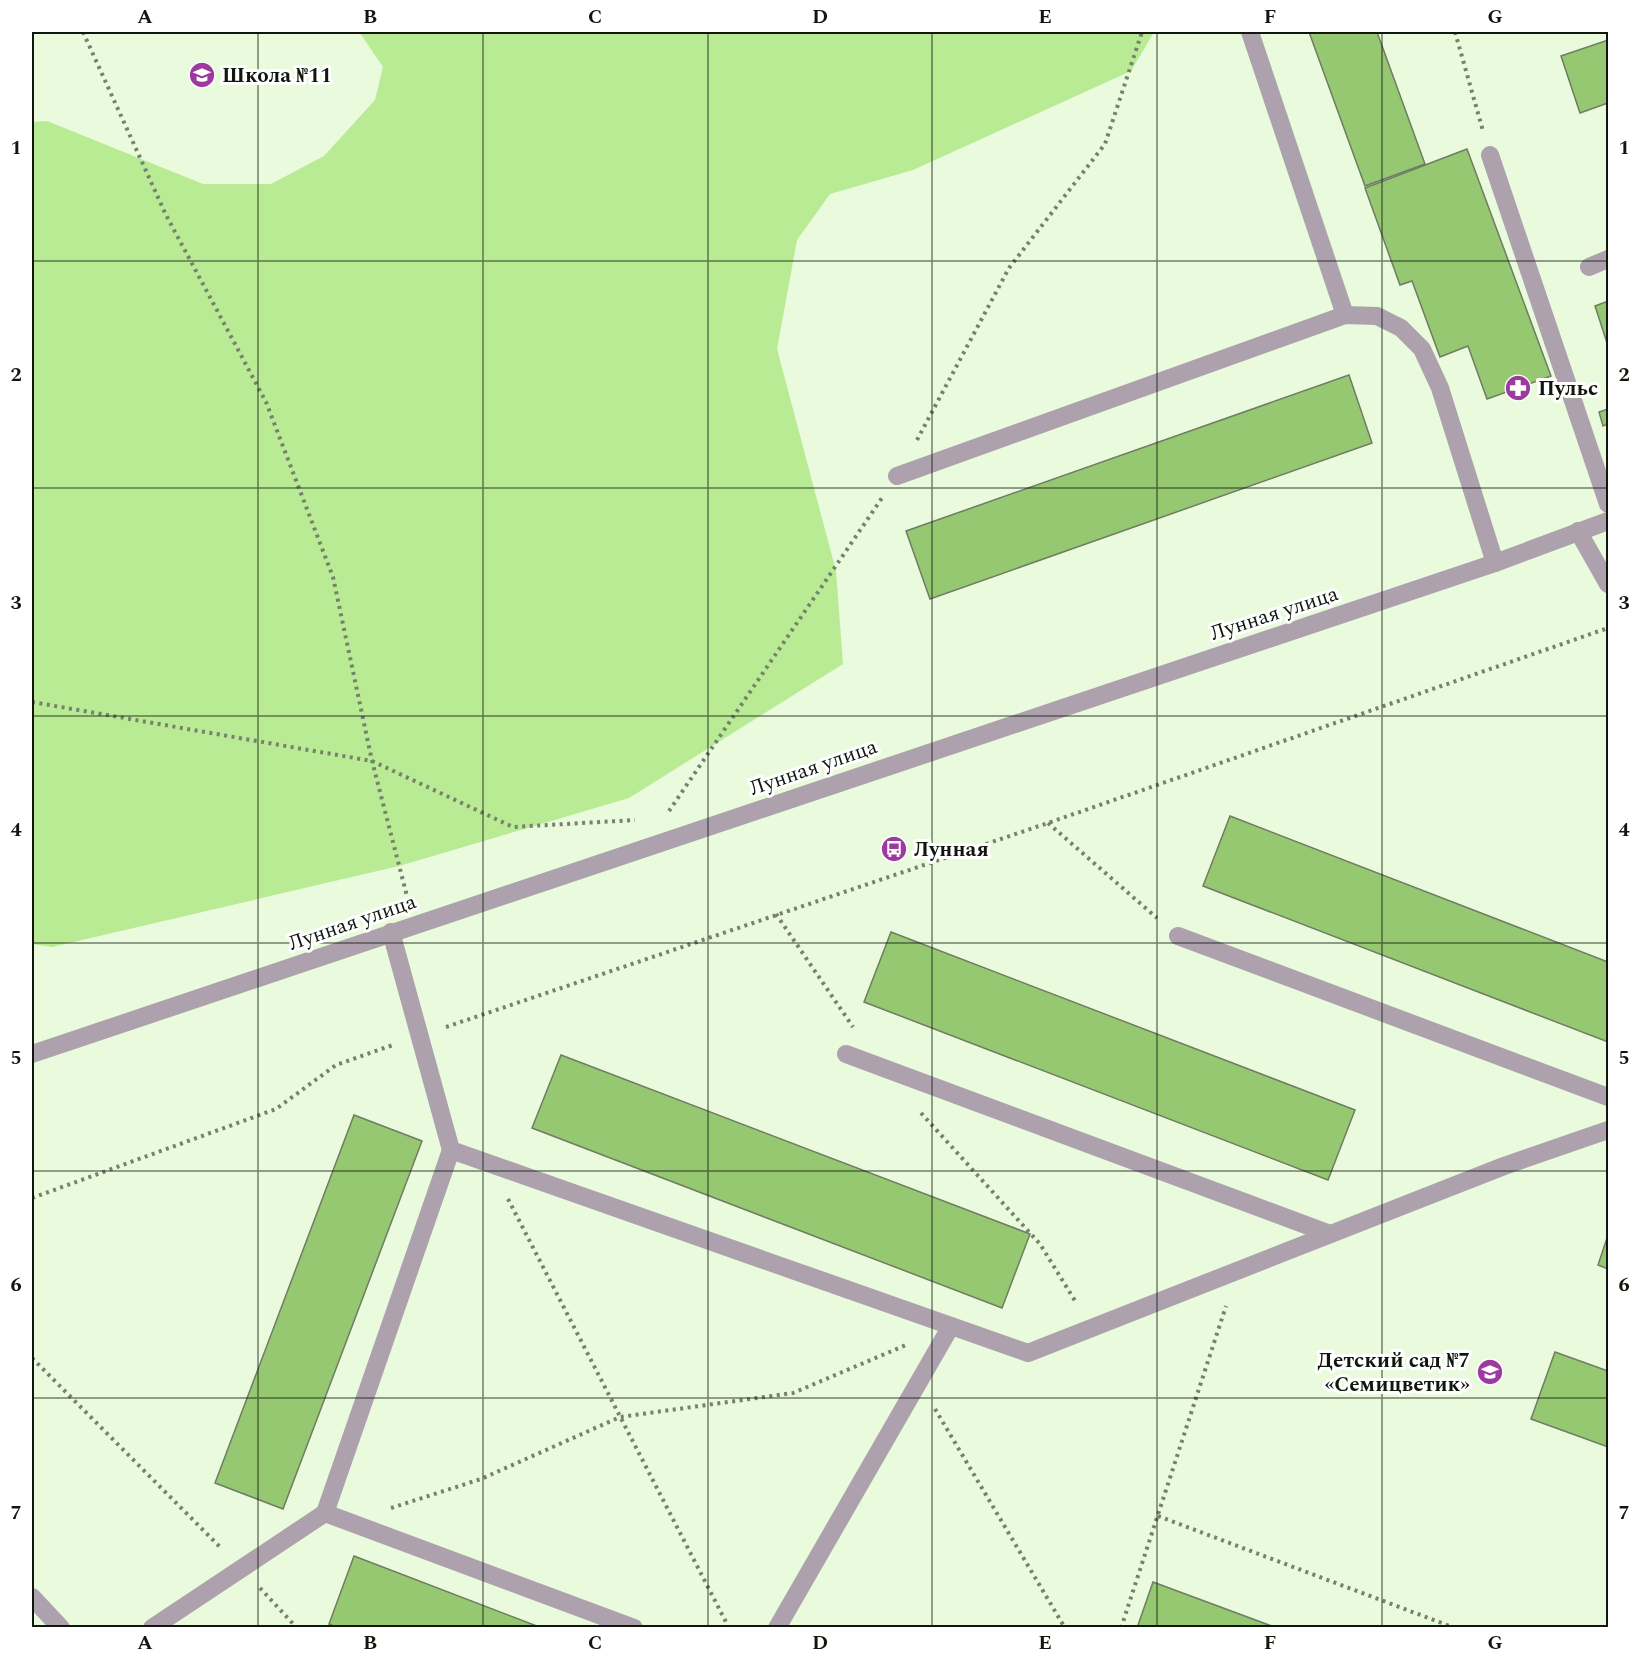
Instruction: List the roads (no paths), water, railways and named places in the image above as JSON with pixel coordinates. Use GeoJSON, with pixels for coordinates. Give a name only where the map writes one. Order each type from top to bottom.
{"type":"FeatureCollection","features":[{"type":"Feature","properties":{"kind":"street"},"geometry":{"type":"LineString","coordinates":[[1250,32],[1345,315]]}},
{"type":"Feature","properties":{"kind":"street"},"geometry":{"type":"LineString","coordinates":[[1490,155],[1608,504]]}},
{"type":"Feature","properties":{"kind":"street"},"geometry":{"type":"LineString","coordinates":[[1589,267],[1608,259]]}},
{"type":"Feature","properties":{"kind":"street"},"geometry":{"type":"LineString","coordinates":[[897,476],[1345,315],[1377,316],[1401,328],[1422,349],[1440,388],[1495,562]]}},
{"type":"Feature","properties":{"kind":"street","name":"Лунная улица"},"geometry":{"type":"LineString","coordinates":[[32,1054],[1495,562],[1608,521]]}},
{"type":"Feature","properties":{"kind":"street"},"geometry":{"type":"LineString","coordinates":[[1578,531],[1608,584]]}},
{"type":"Feature","properties":{"kind":"street"},"geometry":{"type":"LineString","coordinates":[[152,1628],[325,1513],[451,1150],[391,932]]}},
{"type":"Feature","properties":{"kind":"street"},"geometry":{"type":"LineString","coordinates":[[1178,936],[1608,1097]]}},
{"type":"Feature","properties":{"kind":"street"},"geometry":{"type":"LineString","coordinates":[[846,1054],[1330,1234]]}},
{"type":"Feature","properties":{"kind":"street"},"geometry":{"type":"LineString","coordinates":[[451,1150],[1028,1353],[1504,1166],[1608,1130]]}},
{"type":"Feature","properties":{"kind":"street"},"geometry":{"type":"LineString","coordinates":[[777,1628],[951,1326]]}},
{"type":"Feature","properties":{"kind":"street"},"geometry":{"type":"LineString","coordinates":[[325,1513],[634,1628]]}},
{"type":"Feature","properties":{"kind":"street"},"geometry":{"type":"LineString","coordinates":[[32,1597],[61,1628]]}},
{"type":"Feature","properties":{"kind":"place","name":"Школа №11"},"geometry":{"type":"Point","coordinates":[202,75]}},
{"type":"Feature","properties":{"kind":"place","name":"Пульс"},"geometry":{"type":"Point","coordinates":[1518,388]}},
{"type":"Feature","properties":{"kind":"place","name":"Лунная"},"geometry":{"type":"Point","coordinates":[894,849]}},
{"type":"Feature","properties":{"kind":"place","name":"Детский сад №7 «Семицветик»"},"geometry":{"type":"Point","coordinates":[1490,1372]}}]}
